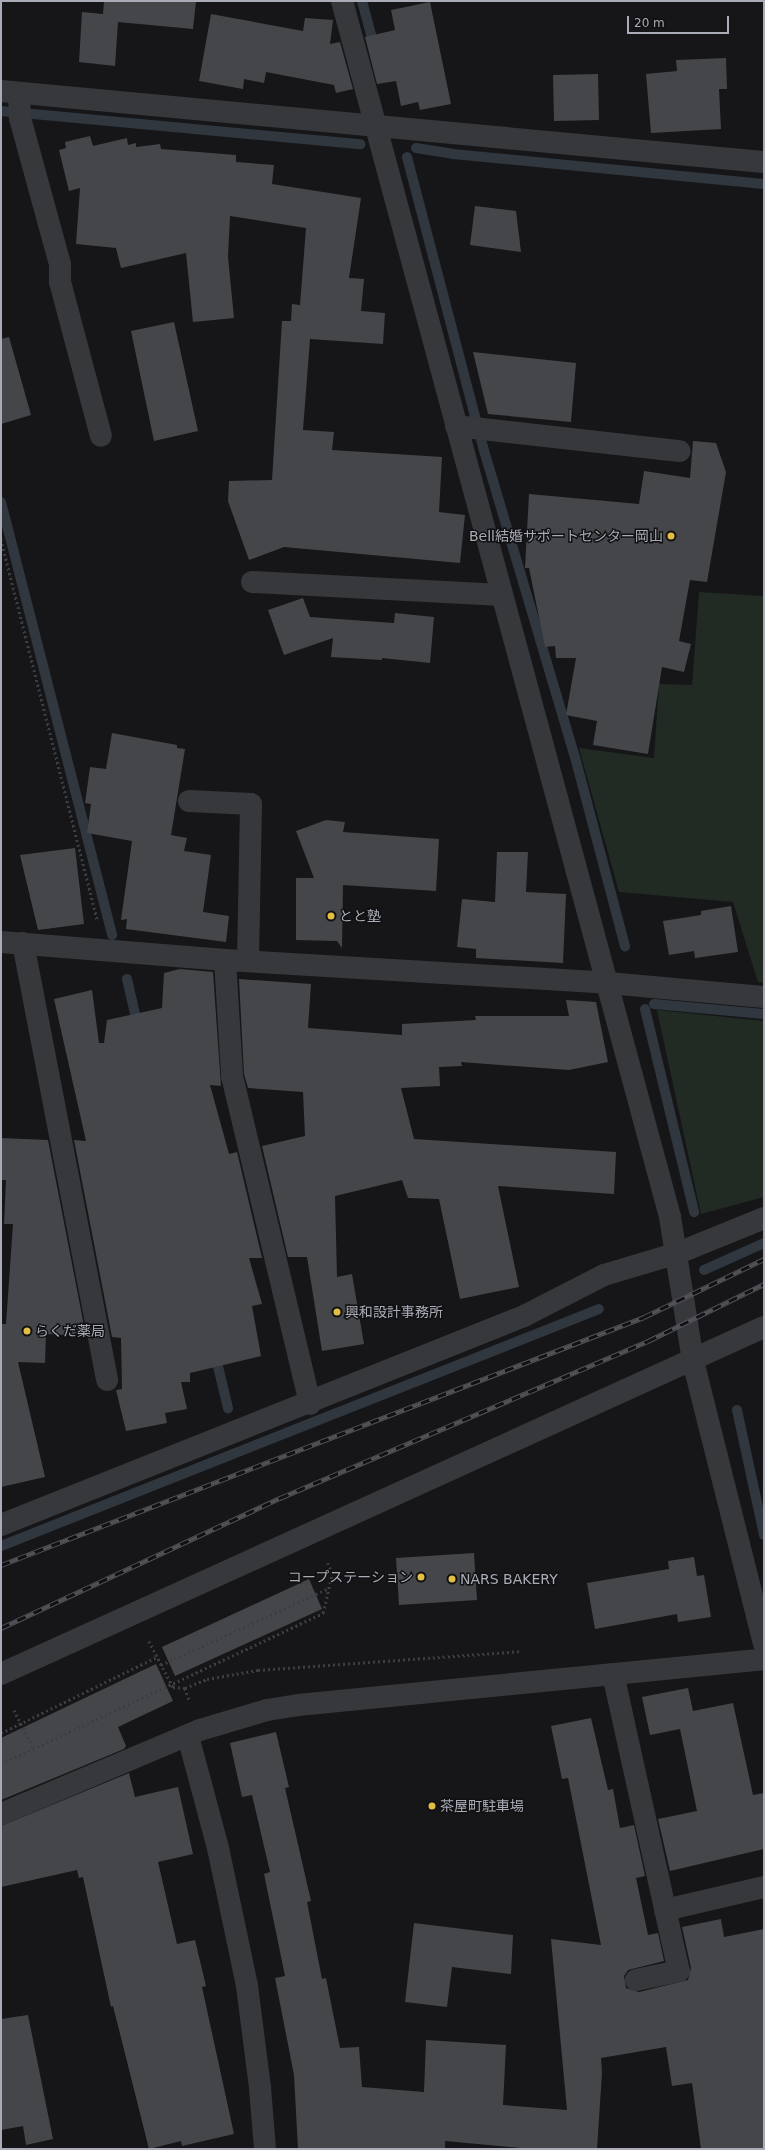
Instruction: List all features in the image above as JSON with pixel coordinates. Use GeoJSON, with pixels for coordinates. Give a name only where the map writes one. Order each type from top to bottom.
{"type":"FeatureCollection","features":[{"type":"Feature","properties":{"kind":"street"},"geometry":{"type":"LineString","coordinates":[[342,1],[375,125],[471,427],[502,595],[608,983],[678,1253],[693,1361],[764,1643]]}},
{"type":"Feature","properties":{"kind":"street"},"geometry":{"type":"LineString","coordinates":[[101,436],[60,282],[60,264],[15,102],[375,125],[764,162]]}},
{"type":"Feature","properties":{"kind":"street"},"geometry":{"type":"LineString","coordinates":[[471,427],[680,451]]}},
{"type":"Feature","properties":{"kind":"street"},"geometry":{"type":"LineString","coordinates":[[252,582],[502,595]]}},
{"type":"Feature","properties":{"kind":"street"},"geometry":{"type":"LineString","coordinates":[[189,801],[250,804],[248,962]]}},
{"type":"Feature","properties":{"kind":"street"},"geometry":{"type":"LineString","coordinates":[[1,942],[248,962],[608,983],[764,997]]}},
{"type":"Feature","properties":{"kind":"street"},"geometry":{"type":"LineString","coordinates":[[23,943],[107,1380]]}},
{"type":"Feature","properties":{"kind":"street"},"geometry":{"type":"LineString","coordinates":[[225,960],[232,1076],[310,1404]]}},
{"type":"Feature","properties":{"kind":"street"},"geometry":{"type":"LineString","coordinates":[[1,1525],[310,1404],[524,1316],[604,1275],[678,1253],[764,1218]]}},
{"type":"Feature","properties":{"kind":"street"},"geometry":{"type":"LineString","coordinates":[[1,1674],[693,1361],[764,1327]]}},
{"type":"Feature","properties":{"kind":"street"},"geometry":{"type":"LineString","coordinates":[[1,1814],[188,1736],[238,1717],[298,1705],[764,1659]]}},
{"type":"Feature","properties":{"kind":"street"},"geometry":{"type":"LineString","coordinates":[[613,1674],[679,1971],[636,1980]]}},
{"type":"Feature","properties":{"kind":"street"},"geometry":{"type":"LineString","coordinates":[[188,1736],[218,1848],[247,1986],[260,2088],[265,2149]]}},
{"type":"Feature","properties":{"kind":"street"},"geometry":{"type":"LineString","coordinates":[[665,1910],[764,1886]]}},
{"type":"Feature","properties":{"kind":"path"},"geometry":{"type":"LineString","coordinates":[[1,539],[105,950]]}},
{"type":"Feature","properties":{"kind":"path"},"geometry":{"type":"LineString","coordinates":[[1,1764],[324,1613],[332,1574],[326,1560]]}},
{"type":"Feature","properties":{"kind":"path"},"geometry":{"type":"LineString","coordinates":[[161,1665],[329,1588]]}},
{"type":"Feature","properties":{"kind":"path"},"geometry":{"type":"LineString","coordinates":[[149,1641],[173,1688],[185,1688],[213,1678],[258,1670],[525,1651]]}},
{"type":"Feature","properties":{"kind":"path"},"geometry":{"type":"LineString","coordinates":[[1,1733],[157,1657]]}},
{"type":"Feature","properties":{"kind":"path"},"geometry":{"type":"LineString","coordinates":[[14,1710],[34,1749]]}},
{"type":"Feature","properties":{"kind":"shaded area"},"geometry":{"type":"Polygon","coordinates":[[[699,592],[763,596],[764,599],[764,983],[758,982],[733,902],[619,892],[579,748],[654,758],[659,684],[692,685],[699,592]]]}},
{"type":"Feature","properties":{"kind":"shaded area"},"geometry":{"type":"Polygon","coordinates":[[[657,1010],[764,1021],[764,1197],[701,1214],[657,1010]]]}},
{"type":"Feature","properties":{"kind":"building"},"geometry":{"type":"Polygon","coordinates":[[[104,1],[196,1],[193,29],[118,22],[115,66],[79,62],[82,12],[103,14],[104,1]]]}},
{"type":"Feature","properties":{"kind":"building"},"geometry":{"type":"Polygon","coordinates":[[[430,2],[451,104],[420,110],[418,102],[401,106],[396,81],[377,84],[365,37],[395,30],[391,10],[430,2]]]}},
{"type":"Feature","properties":{"kind":"building"},"geometry":{"type":"Polygon","coordinates":[[[211,14],[303,31],[305,18],[333,20],[330,44],[340,42],[353,89],[336,93],[334,85],[266,72],[264,83],[244,79],[243,89],[199,81],[211,14]]]}},
{"type":"Feature","properties":{"kind":"building"},"geometry":{"type":"Polygon","coordinates":[[[726,58],[727,89],[719,89],[721,129],[651,133],[646,74],[677,71],[676,60],[726,58]]]}},
{"type":"Feature","properties":{"kind":"building"},"geometry":{"type":"Polygon","coordinates":[[[598,74],[599,120],[554,121],[553,75],[598,74]]]}},
{"type":"Feature","properties":{"kind":"building"},"geometry":{"type":"Polygon","coordinates":[[[90,136],[93,146],[127,138],[128,145],[136,143],[136,147],[160,144],[161,149],[236,155],[236,162],[274,165],[272,184],[361,198],[349,278],[364,279],[361,311],[385,313],[383,344],[310,339],[303,430],[334,432],[332,450],[442,457],[439,512],[465,515],[460,563],[284,547],[249,560],[228,501],[229,481],[272,480],[282,321],[291,321],[292,304],[300,305],[306,228],[230,216],[228,257],[234,318],[193,322],[186,253],[121,268],[116,248],[76,244],[80,188],[69,191],[59,150],[66,148],[65,142],[90,136]]]}},
{"type":"Feature","properties":{"kind":"building"},"geometry":{"type":"Polygon","coordinates":[[[475,206],[516,211],[521,252],[470,245],[475,206]]]}},
{"type":"Feature","properties":{"kind":"building"},"geometry":{"type":"Polygon","coordinates":[[[174,322],[198,431],[154,441],[131,331],[174,322]]]}},
{"type":"Feature","properties":{"kind":"building"},"geometry":{"type":"Polygon","coordinates":[[[9,337],[31,415],[1,424],[1,339],[9,337]]]}},
{"type":"Feature","properties":{"kind":"building"},"geometry":{"type":"Polygon","coordinates":[[[473,352],[576,363],[571,422],[488,414],[473,352]]]}},
{"type":"Feature","properties":{"kind":"building"},"geometry":{"type":"Polygon","coordinates":[[[693,441],[716,443],[726,472],[707,582],[690,580],[679,641],[691,644],[684,672],[662,667],[648,754],[593,745],[597,721],[566,715],[576,658],[556,658],[555,646],[545,647],[529,568],[525,568],[529,494],[639,504],[644,471],[690,478],[693,441]]]}},
{"type":"Feature","properties":{"kind":"building"},"geometry":{"type":"Polygon","coordinates":[[[303,598],[310,617],[394,623],[395,613],[434,617],[430,663],[382,658],[382,660],[331,657],[333,638],[284,655],[268,610],[303,598]]]}},
{"type":"Feature","properties":{"kind":"building"},"geometry":{"type":"Polygon","coordinates":[[[112,733],[177,745],[177,748],[185,749],[171,835],[187,838],[184,851],[211,855],[203,912],[229,916],[226,942],[126,929],[127,919],[121,920],[132,841],[87,833],[91,804],[85,803],[90,767],[106,769],[112,733]]]}},
{"type":"Feature","properties":{"kind":"building"},"geometry":{"type":"Polygon","coordinates":[[[326,820],[345,822],[343,832],[439,839],[436,891],[343,885],[342,948],[337,941],[296,940],[296,878],[314,878],[296,831],[326,820]]]}},
{"type":"Feature","properties":{"kind":"building"},"geometry":{"type":"Polygon","coordinates":[[[75,848],[84,924],[38,930],[20,855],[75,848]]]}},
{"type":"Feature","properties":{"kind":"building"},"geometry":{"type":"Polygon","coordinates":[[[497,852],[528,852],[526,892],[566,894],[563,963],[476,958],[476,949],[457,947],[462,899],[495,902],[497,852]]]}},
{"type":"Feature","properties":{"kind":"building"},"geometry":{"type":"Polygon","coordinates":[[[731,906],[738,952],[695,958],[694,951],[669,955],[663,921],[701,915],[701,911],[731,906]]]}},
{"type":"Feature","properties":{"kind":"building"},"geometry":{"type":"Polygon","coordinates":[[[180,969],[213,972],[221,1086],[210,1085],[229,1154],[237,1152],[262,1258],[249,1258],[262,1304],[252,1306],[261,1356],[190,1373],[190,1382],[181,1382],[187,1409],[165,1413],[167,1423],[126,1431],[116,1390],[122,1389],[121,1338],[112,1337],[74,1140],[86,1141],[54,999],[92,990],[99,1043],[104,1043],[107,1020],[162,1008],[164,973],[180,969]]]}},
{"type":"Feature","properties":{"kind":"building"},"geometry":{"type":"Polygon","coordinates":[[[239,979],[311,984],[308,1028],[402,1035],[402,1024],[476,1020],[475,1016],[569,1016],[566,1000],[596,1002],[608,1062],[569,1070],[461,1062],[462,1066],[439,1067],[440,1086],[401,1088],[414,1139],[616,1152],[614,1194],[498,1186],[519,1287],[460,1299],[439,1199],[408,1198],[402,1180],[335,1196],[337,1277],[352,1274],[364,1344],[322,1351],[307,1257],[288,1257],[262,1146],[305,1136],[303,1092],[248,1088],[244,1074],[239,979]]]}},
{"type":"Feature","properties":{"kind":"building"},"geometry":{"type":"Polygon","coordinates":[[[1,1138],[48,1140],[86,1336],[46,1334],[45,1363],[18,1362],[45,1477],[1,1487],[1,1324],[6,1324],[13,1224],[4,1224],[6,1180],[1,1180],[1,1138]]]}},
{"type":"Feature","properties":{"kind":"building"},"geometry":{"type":"Polygon","coordinates":[[[474,1553],[477,1600],[399,1605],[396,1558],[474,1553]]]}},
{"type":"Feature","properties":{"kind":"building"},"geometry":{"type":"Polygon","coordinates":[[[694,1557],[697,1576],[704,1575],[711,1617],[678,1622],[677,1614],[595,1629],[587,1583],[669,1569],[668,1561],[694,1557]]]}},
{"type":"Feature","properties":{"kind":"building"},"geometry":{"type":"Polygon","coordinates":[[[309,1579],[322,1609],[175,1676],[162,1647],[309,1579]]]}},
{"type":"Feature","properties":{"kind":"building"},"geometry":{"type":"Polygon","coordinates":[[[156,1664],[173,1701],[118,1727],[126,1746],[124,1749],[1,1800],[1,1738],[156,1664]]]}},
{"type":"Feature","properties":{"kind":"building"},"geometry":{"type":"Polygon","coordinates":[[[688,1688],[693,1711],[733,1703],[753,1795],[764,1793],[764,1849],[670,1871],[658,1819],[697,1811],[680,1729],[650,1735],[642,1697],[688,1688]]]}},
{"type":"Feature","properties":{"kind":"building"},"geometry":{"type":"Polygon","coordinates":[[[591,1718],[608,1790],[613,1789],[620,1828],[634,1825],[645,1876],[636,1878],[648,1935],[658,1933],[664,1961],[628,1970],[624,1976],[626,1988],[639,1992],[688,1980],[691,1968],[682,1927],[721,1919],[724,1937],[764,1929],[764,2149],[701,2149],[692,2083],[672,2086],[666,2047],[601,2058],[602,2073],[597,2149],[532,2149],[445,2141],[445,2149],[298,2149],[294,2075],[275,1978],[285,1976],[264,1874],[270,1872],[252,1795],[242,1797],[230,1743],[276,1732],[289,1787],[285,1788],[311,1901],[307,1902],[322,1979],[326,1978],[340,2048],[359,2047],[362,2087],[424,2092],[426,2040],[506,2045],[503,2105],[567,2110],[551,1939],[601,1945],[568,1778],[562,1779],[551,1726],[591,1718]]]}},
{"type":"Feature","properties":{"kind":"building"},"geometry":{"type":"Polygon","coordinates":[[[129,1773],[135,1797],[178,1787],[193,1854],[158,1862],[177,1944],[195,1940],[206,1986],[202,1987],[234,2134],[182,2146],[181,2141],[149,2149],[113,2006],[111,2007],[83,1877],[79,1878],[77,1870],[1,1887],[1,1826],[129,1773]]]}},
{"type":"Feature","properties":{"kind":"building"},"geometry":{"type":"Polygon","coordinates":[[[414,1923],[513,1935],[511,1974],[452,1967],[447,2007],[405,2002],[414,1923]]]}},
{"type":"Feature","properties":{"kind":"building"},"geometry":{"type":"Polygon","coordinates":[[[28,2015],[53,2139],[26,2145],[23,2126],[1,2130],[1,2019],[28,2015]]]}},
{"type":"Feature","properties":{"kind":"waterway"},"geometry":{"type":"LineString","coordinates":[[362,1],[373,42]]}},
{"type":"Feature","properties":{"kind":"waterway"},"geometry":{"type":"LineString","coordinates":[[1,111],[360,144]]}},
{"type":"Feature","properties":{"kind":"waterway"},"geometry":{"type":"LineString","coordinates":[[416,148],[453,154],[764,184]]}},
{"type":"Feature","properties":{"kind":"waterway"},"geometry":{"type":"LineString","coordinates":[[407,157],[483,447],[575,757],[625,946]]}},
{"type":"Feature","properties":{"kind":"waterway"},"geometry":{"type":"LineString","coordinates":[[1,502],[112,935]]}},
{"type":"Feature","properties":{"kind":"waterway"},"geometry":{"type":"LineString","coordinates":[[127,979],[138,1027]]}},
{"type":"Feature","properties":{"kind":"waterway"},"geometry":{"type":"LineString","coordinates":[[654,1004],[764,1014]]}},
{"type":"Feature","properties":{"kind":"waterway"},"geometry":{"type":"LineString","coordinates":[[645,1009],[694,1212]]}},
{"type":"Feature","properties":{"kind":"waterway"},"geometry":{"type":"LineString","coordinates":[[704,1270],[764,1243]]}},
{"type":"Feature","properties":{"kind":"waterway"},"geometry":{"type":"LineString","coordinates":[[1,1546],[599,1309]]}},
{"type":"Feature","properties":{"kind":"waterway"},"geometry":{"type":"LineString","coordinates":[[215,1354],[228,1408]]}},
{"type":"Feature","properties":{"kind":"waterway"},"geometry":{"type":"LineString","coordinates":[[737,1410],[764,1535]]}},
{"type":"Feature","properties":{"kind":"railway"},"geometry":{"type":"LineString","coordinates":[[1,1565],[644,1317],[764,1259]]}},
{"type":"Feature","properties":{"kind":"railway"},"geometry":{"type":"LineString","coordinates":[[1,1628],[280,1498],[648,1341],[764,1284]]}},
{"type":"Feature","properties":{"kind":"place","name":"Bell結婚サポートセンター岡山"},"geometry":{"type":"Point","coordinates":[671,536]}},
{"type":"Feature","properties":{"kind":"place","name":"とと塾"},"geometry":{"type":"Point","coordinates":[331,916]}},
{"type":"Feature","properties":{"kind":"place","name":"興和設計事務所"},"geometry":{"type":"Point","coordinates":[337,1312]}},
{"type":"Feature","properties":{"kind":"place","name":"らくだ薬局"},"geometry":{"type":"Point","coordinates":[27,1331]}},
{"type":"Feature","properties":{"kind":"place","name":"コープステーション"},"geometry":{"type":"Point","coordinates":[421,1577]}},
{"type":"Feature","properties":{"kind":"place","name":"NARS BAKERY"},"geometry":{"type":"Point","coordinates":[452,1579]}},
{"type":"Feature","properties":{"kind":"place","name":"茶屋町駐車場"},"geometry":{"type":"Point","coordinates":[432,1806]}}]}
